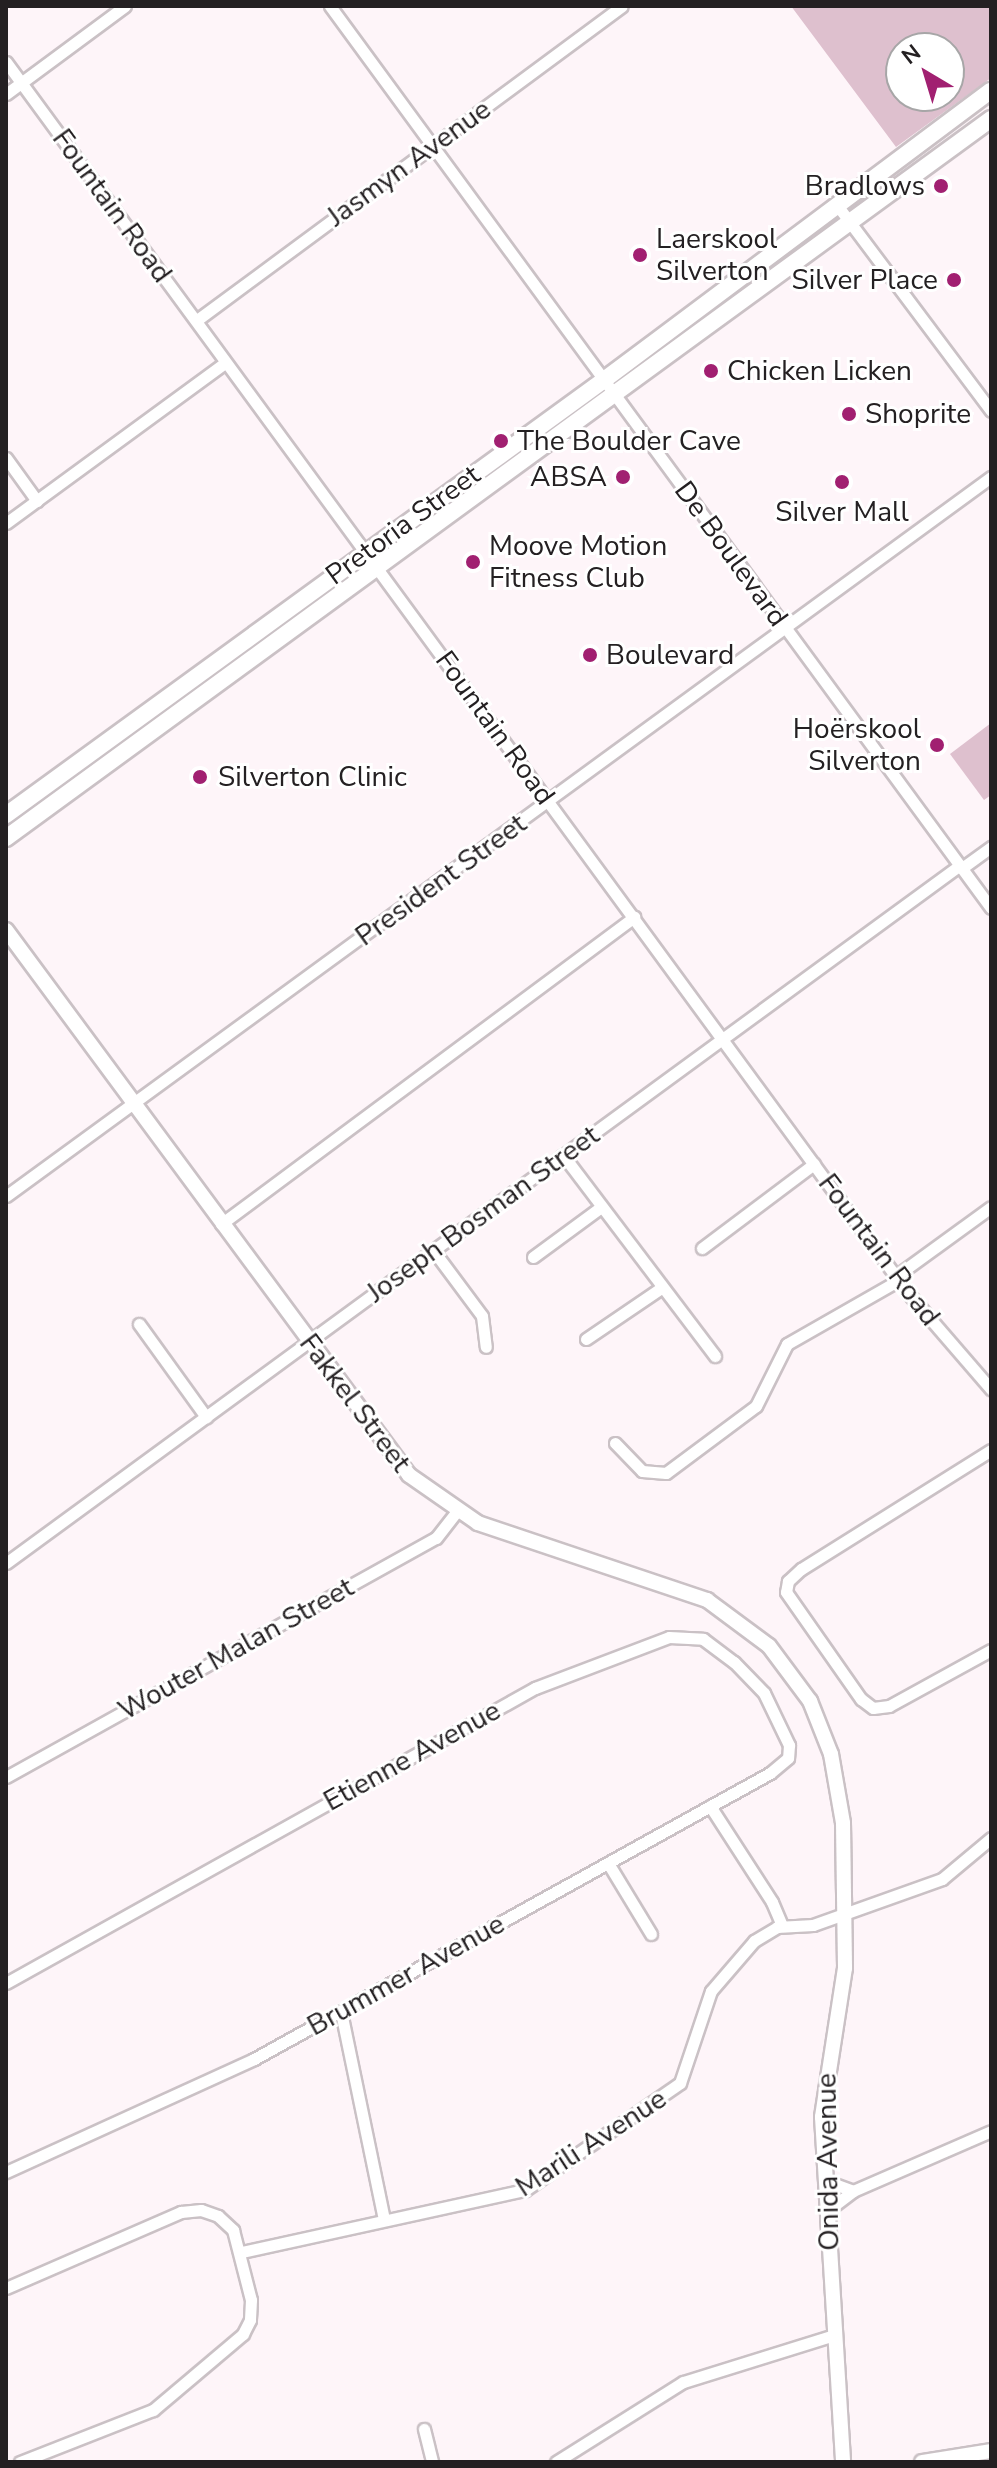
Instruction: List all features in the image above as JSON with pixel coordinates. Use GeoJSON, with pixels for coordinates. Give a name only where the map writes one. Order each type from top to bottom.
{"type":"FeatureCollection","features":[{"type":"Feature","properties":{"kind":"main road","name":"Pretoria Street"},"geometry":{"type":"LineString","coordinates":[[6,815],[604,380],[991,91]]}},
{"type":"Feature","properties":{"kind":"main road"},"geometry":{"type":"LineString","coordinates":[[868,182],[890,179],[991,108]]}},
{"type":"Feature","properties":{"kind":"main road","name":"Pretoria Street"},"geometry":{"type":"LineString","coordinates":[[6,838],[991,119]]}},
{"type":"Feature","properties":{"kind":"street"},"geometry":{"type":"LineString","coordinates":[[6,94],[125,6]]}},
{"type":"Feature","properties":{"kind":"street","name":"De Boulevard"},"geometry":{"type":"LineString","coordinates":[[330,6],[991,908]]}},
{"type":"Feature","properties":{"kind":"street","name":"Jasmyn Avenue"},"geometry":{"type":"LineString","coordinates":[[197,320],[622,6]]}},
{"type":"Feature","properties":{"kind":"street","name":"Fountain Road"},"geometry":{"type":"LineString","coordinates":[[6,62],[898,1278],[991,1389]]}},
{"type":"Feature","properties":{"kind":"street"},"geometry":{"type":"LineString","coordinates":[[837,205],[991,411]]}},
{"type":"Feature","properties":{"kind":"street"},"geometry":{"type":"LineString","coordinates":[[6,523],[225,363]]}},
{"type":"Feature","properties":{"kind":"street"},"geometry":{"type":"LineString","coordinates":[[6,458],[37,501]]}},
{"type":"Feature","properties":{"kind":"street","name":"President Street"},"geometry":{"type":"LineString","coordinates":[[6,1196],[991,477]]}},
{"type":"Feature","properties":{"kind":"street","name":"Joseph Bosman Street"},"geometry":{"type":"LineString","coordinates":[[6,1563],[722,1039],[991,847]]}},
{"type":"Feature","properties":{"kind":"street"},"geometry":{"type":"LineString","coordinates":[[221,1224],[634,917]]}},
{"type":"Feature","properties":{"kind":"street","name":"Fakkel Street"},"geometry":{"type":"LineString","coordinates":[[6,930],[402,1469],[457,1511],[500,1532],[690,1591],[728,1612],[769,1646],[810,1701],[831,1754],[843,1821],[847,1913]]}},
{"type":"Feature","properties":{"kind":"street"},"geometry":{"type":"LineString","coordinates":[[563,1155],[715,1356]]}},
{"type":"Feature","properties":{"kind":"street"},"geometry":{"type":"LineString","coordinates":[[702,1248],[814,1164]]}},
{"type":"Feature","properties":{"kind":"street"},"geometry":{"type":"LineString","coordinates":[[533,1257],[601,1207]]}},
{"type":"Feature","properties":{"kind":"street"},"geometry":{"type":"LineString","coordinates":[[615,1443],[642,1471],[666,1473],[756,1406],[787,1344],[898,1278],[991,1207]]}},
{"type":"Feature","properties":{"kind":"street"},"geometry":{"type":"LineString","coordinates":[[433,1250],[482,1316],[486,1347]]}},
{"type":"Feature","properties":{"kind":"street"},"geometry":{"type":"LineString","coordinates":[[586,1339],[661,1288]]}},
{"type":"Feature","properties":{"kind":"street"},"geometry":{"type":"LineString","coordinates":[[139,1324],[206,1417]]}},
{"type":"Feature","properties":{"kind":"street"},"geometry":{"type":"LineString","coordinates":[[991,1450],[801,1569],[786,1585],[793,1609],[861,1699],[873,1708],[889,1706],[991,1650]]}},
{"type":"Feature","properties":{"kind":"street","name":"Wouter Malan Street"},"geometry":{"type":"LineString","coordinates":[[6,1777],[436,1538],[457,1511]]}},
{"type":"Feature","properties":{"kind":"street","name":"Etienne Avenue"},"geometry":{"type":"LineString","coordinates":[[6,1983],[523,1694],[669,1637],[710,1643],[753,1679],[771,1704],[790,1751]]}},
{"type":"Feature","properties":{"kind":"street","name":"Brummer Avenue"},"geometry":{"type":"LineString","coordinates":[[6,2172],[207,2084],[778,1768],[790,1751]]}},
{"type":"Feature","properties":{"kind":"street"},"geometry":{"type":"LineString","coordinates":[[710,1806],[772,1902],[782,1926]]}},
{"type":"Feature","properties":{"kind":"street","name":"Marili Avenue"},"geometry":{"type":"LineString","coordinates":[[242,2252],[384,2220],[513,2196],[651,2107],[685,2074],[707,1999],[719,1977],[754,1941],[782,1926],[803,1928],[946,1877],[991,1838]]}},
{"type":"Feature","properties":{"kind":"street"},"geometry":{"type":"LineString","coordinates":[[608,1863],[651,1934]]}},
{"type":"Feature","properties":{"kind":"street","name":"Onida Avenue"},"geometry":{"type":"LineString","coordinates":[[843,2462],[822,2117],[827,2059],[845,1968],[847,1913]]}},
{"type":"Feature","properties":{"kind":"street"},"geometry":{"type":"LineString","coordinates":[[341,2012],[384,2220]]}},
{"type":"Feature","properties":{"kind":"street","name":"Onida Avenue"},"geometry":{"type":"LineString","coordinates":[[827,2059],[817,2084],[815,2120],[822,2238],[829,2265]]}},
{"type":"Feature","properties":{"kind":"street"},"geometry":{"type":"LineString","coordinates":[[828,2210],[853,2191],[991,2131]]}},
{"type":"Feature","properties":{"kind":"street"},"geometry":{"type":"LineString","coordinates":[[826,2181],[853,2191]]}},
{"type":"Feature","properties":{"kind":"street"},"geometry":{"type":"LineString","coordinates":[[6,2288],[188,2211],[221,2218],[242,2252],[252,2308],[239,2338],[137,2419],[20,2462]]}},
{"type":"Feature","properties":{"kind":"street"},"geometry":{"type":"LineString","coordinates":[[556,2462],[683,2382],[834,2335]]}},
{"type":"Feature","properties":{"kind":"street"},"geometry":{"type":"LineString","coordinates":[[424,2429],[432,2462]]}},
{"type":"Feature","properties":{"kind":"street"},"geometry":{"type":"LineString","coordinates":[[922,2462],[991,2454]]}},
{"type":"Feature","properties":{"kind":"street"},"geometry":{"type":"LineString","coordinates":[[971,2462],[991,2454]]}},
{"type":"Feature","properties":{"kind":"shaded area"},"geometry":{"type":"Polygon","coordinates":[[[791,6],[991,6],[991,78],[965,97],[965,32],[885,32],[885,112],[944,112],[896,147],[791,6]]]}},
{"type":"Feature","properties":{"kind":"shaded area"},"geometry":{"type":"Polygon","coordinates":[[[991,723],[991,795],[984,800],[950,754],[991,723]]]}},
{"type":"Feature","properties":{"kind":"place","name":"Bradlows"},"geometry":{"type":"Point","coordinates":[941,186]}},
{"type":"Feature","properties":{"kind":"place","name":"Laerskool Silverton"},"geometry":{"type":"Point","coordinates":[640,255]}},
{"type":"Feature","properties":{"kind":"place","name":"Silver Place"},"geometry":{"type":"Point","coordinates":[954,280]}},
{"type":"Feature","properties":{"kind":"place","name":"Chicken Licken"},"geometry":{"type":"Point","coordinates":[711,371]}},
{"type":"Feature","properties":{"kind":"place","name":"Shoprite"},"geometry":{"type":"Point","coordinates":[849,414]}},
{"type":"Feature","properties":{"kind":"place","name":"The Boulder Cave"},"geometry":{"type":"Point","coordinates":[501,441]}},
{"type":"Feature","properties":{"kind":"place","name":"ABSA"},"geometry":{"type":"Point","coordinates":[623,477]}},
{"type":"Feature","properties":{"kind":"place","name":"Silver Mall"},"geometry":{"type":"Point","coordinates":[842,482]}},
{"type":"Feature","properties":{"kind":"place","name":"Moove Motion Fitness Club"},"geometry":{"type":"Point","coordinates":[473,562]}},
{"type":"Feature","properties":{"kind":"place","name":"Boulevard"},"geometry":{"type":"Point","coordinates":[590,655]}},
{"type":"Feature","properties":{"kind":"place","name":"Hoërskool Silverton"},"geometry":{"type":"Point","coordinates":[937,745]}},
{"type":"Feature","properties":{"kind":"place","name":"Silverton Clinic"},"geometry":{"type":"Point","coordinates":[200,777]}}]}
